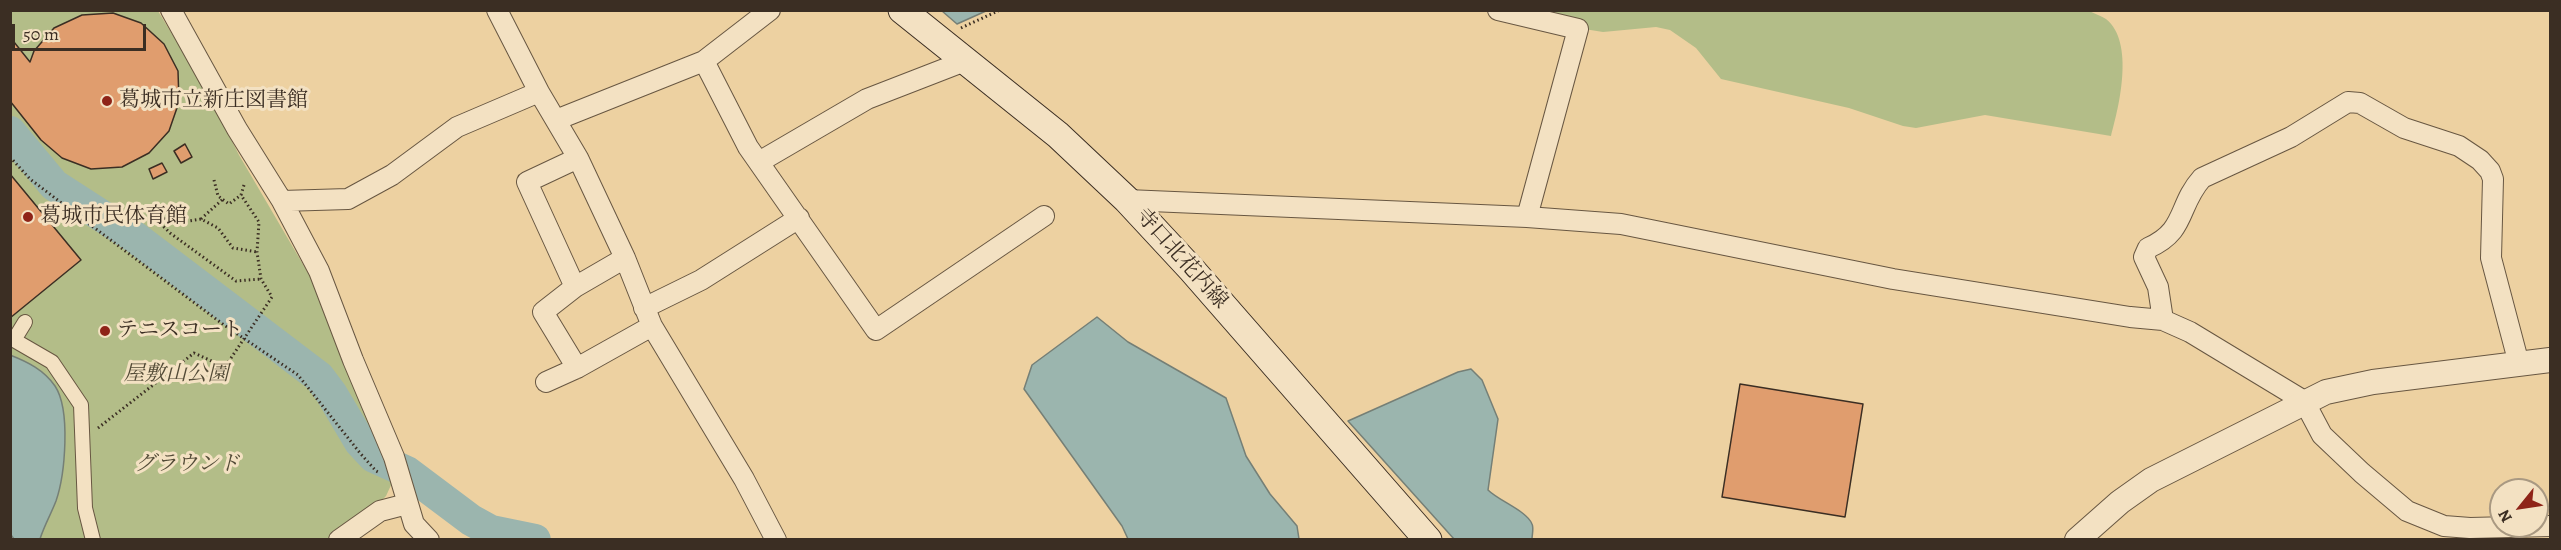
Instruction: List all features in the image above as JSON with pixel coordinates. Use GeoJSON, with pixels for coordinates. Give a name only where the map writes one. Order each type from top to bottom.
{"type":"FeatureCollection","features":[{"type":"Feature","properties":{"kind":"main road","name":"寺口北花内線"},"geometry":{"type":"LineString","coordinates":[[902,10],[1058,135],[1127,200],[1200,279],[1428,540]]}},
{"type":"Feature","properties":{"kind":"street"},"geometry":{"type":"LineString","coordinates":[[171,10],[237,129],[282,201],[319,272],[394,457],[414,525],[429,540]]}},
{"type":"Feature","properties":{"kind":"street"},"geometry":{"type":"LineString","coordinates":[[497,10],[539,92],[578,158],[625,258],[648,317],[744,478],[776,540]]}},
{"type":"Feature","properties":{"kind":"street"},"geometry":{"type":"LineString","coordinates":[[556,120],[705,61],[770,10]]}},
{"type":"Feature","properties":{"kind":"street"},"geometry":{"type":"LineString","coordinates":[[1498,10],[1578,29],[1527,217]]}},
{"type":"Feature","properties":{"kind":"street"},"geometry":{"type":"LineString","coordinates":[[705,61],[748,147],[876,330],[1044,216]]}},
{"type":"Feature","properties":{"kind":"street"},"geometry":{"type":"LineString","coordinates":[[759,162],[867,99],[965,61]]}},
{"type":"Feature","properties":{"kind":"street"},"geometry":{"type":"LineString","coordinates":[[282,201],[348,199],[392,175],[457,127],[539,92]]}},
{"type":"Feature","properties":{"kind":"street"},"geometry":{"type":"LineString","coordinates":[[2163,320],[2158,287],[2144,257],[2148,248],[2163,241],[2176,228],[2192,189],[2202,178],[2291,137],[2348,102],[2354,102],[2360,103],[2404,128],[2459,146],[2480,160],[2490,171],[2493,179],[2491,258],[2519,364]]}},
{"type":"Feature","properties":{"kind":"street"},"geometry":{"type":"LineString","coordinates":[[574,286],[527,182],[578,158]]}},
{"type":"Feature","properties":{"kind":"street"},"geometry":{"type":"LineString","coordinates":[[1127,200],[1527,217],[1621,224],[1893,279],[2130,317],[2163,320],[2190,332],[2304,401],[2322,435],[2407,511],[2444,526],[2470,528],[2550,526]]}},
{"type":"Feature","properties":{"kind":"street"},"geometry":{"type":"LineString","coordinates":[[546,382],[577,368],[701,280],[799,218]]}},
{"type":"Feature","properties":{"kind":"street"},"geometry":{"type":"LineString","coordinates":[[577,368],[543,312],[574,286],[625,258]]}},
{"type":"Feature","properties":{"kind":"street"},"geometry":{"type":"LineString","coordinates":[[26,322],[12,341],[52,362],[81,405],[85,508],[93,540]]}},
{"type":"Feature","properties":{"kind":"street"},"geometry":{"type":"LineString","coordinates":[[2077,540],[2120,502],[2151,480],[2304,401],[2347,386],[2550,360]]}},
{"type":"Feature","properties":{"kind":"street"},"geometry":{"type":"LineString","coordinates":[[339,540],[380,512],[407,504]]}},
{"type":"Feature","properties":{"kind":"path"},"geometry":{"type":"LineString","coordinates":[[937,39],[1000,10]]}},
{"type":"Feature","properties":{"kind":"path"},"geometry":{"type":"LineString","coordinates":[[10,157],[30,179],[224,325],[298,375],[376,471],[401,481]]}},
{"type":"Feature","properties":{"kind":"path"},"geometry":{"type":"LineString","coordinates":[[214,180],[218,196],[230,204],[242,195],[244,185]]}},
{"type":"Feature","properties":{"kind":"path"},"geometry":{"type":"LineString","coordinates":[[84,437],[110,420],[194,353],[225,367],[259,319],[272,297],[261,279],[258,252],[259,222],[242,195]]}},
{"type":"Feature","properties":{"kind":"path"},"geometry":{"type":"LineString","coordinates":[[223,199],[201,219],[182,222],[154,217],[170,233],[236,281],[261,279]]}},
{"type":"Feature","properties":{"kind":"path"},"geometry":{"type":"LineString","coordinates":[[201,219],[218,228],[233,248],[258,252]]}},
{"type":"Feature","properties":{"kind":"green space","name":"屋敷山公園"},"geometry":{"type":"Polygon","coordinates":[[[10,11],[158,11],[208,93],[239,155],[318,290],[401,481],[392,483],[386,496],[374,508],[331,539],[11,539],[10,11]]]}},
{"type":"Feature","properties":{"kind":"green space"},"geometry":{"type":"Polygon","coordinates":[[[1504,11],[2089,11],[2106,19],[2115,29],[2122,58],[2121,92],[2111,136],[1985,115],[1916,128],[1903,126],[1849,108],[1721,79],[1696,48],[1670,30],[1656,27],[1603,32],[1516,18],[1504,11]]]}},
{"type":"Feature","properties":{"kind":"water"},"geometry":{"type":"Polygon","coordinates":[[[942,11],[986,11],[957,24],[942,11]]]}},
{"type":"Feature","properties":{"kind":"water"},"geometry":{"type":"Polygon","coordinates":[[[1097,317],[1128,342],[1226,398],[1246,456],[1270,494],[1297,526],[1299,539],[1128,539],[1122,526],[1024,389],[1032,365],[1097,317]]]}},
{"type":"Feature","properties":{"kind":"water"},"geometry":{"type":"Polygon","coordinates":[[[10,355],[35,367],[51,380],[60,397],[63,410],[65,443],[62,475],[56,501],[40,539],[14,539],[11,535],[10,355]]]}},
{"type":"Feature","properties":{"kind":"water"},"geometry":{"type":"Polygon","coordinates":[[[1471,369],[1482,380],[1498,419],[1488,490],[1529,519],[1533,527],[1532,539],[1454,539],[1348,421],[1458,372],[1471,369]]]}},
{"type":"Feature","properties":{"kind":"building"},"geometry":{"type":"Polygon","coordinates":[[[113,13],[141,23],[164,44],[178,71],[179,102],[169,131],[149,153],[122,167],[91,169],[62,158],[41,140],[10,101],[10,37],[30,62],[34,51],[54,28],[82,15],[113,13]]]}},
{"type":"Feature","properties":{"kind":"building"},"geometry":{"type":"Polygon","coordinates":[[[185,144],[192,157],[181,163],[174,151],[185,144]]]}},
{"type":"Feature","properties":{"kind":"building"},"geometry":{"type":"Polygon","coordinates":[[[162,163],[167,172],[153,179],[149,169],[162,163]]]}},
{"type":"Feature","properties":{"kind":"building","name":"葛城市民体育館"},"geometry":{"type":"Polygon","coordinates":[[[10,174],[81,260],[10,318],[10,174]]]}},
{"type":"Feature","properties":{"kind":"building"},"geometry":{"type":"Polygon","coordinates":[[[1740,384],[1863,404],[1845,517],[1722,497],[1740,384]]]}},
{"type":"Feature","properties":{"kind":"waterway"},"geometry":{"type":"LineString","coordinates":[[10,132],[54,185],[136,238],[319,377],[360,442],[374,457],[407,472],[471,520],[491,531],[535,540]]}},
{"type":"Feature","properties":{"kind":"place","name":"葛城市立新庄図書館"},"geometry":{"type":"Point","coordinates":[107,101]}},
{"type":"Feature","properties":{"kind":"place","name":"葛城市民体育館"},"geometry":{"type":"Point","coordinates":[28,217]}},
{"type":"Feature","properties":{"kind":"place","name":"テニスコート"},"geometry":{"type":"Point","coordinates":[105,331]}},
{"type":"Feature","properties":{"kind":"park label","name":"グラウンド"},"geometry":{"type":"Point","coordinates":[187,465]}}]}
